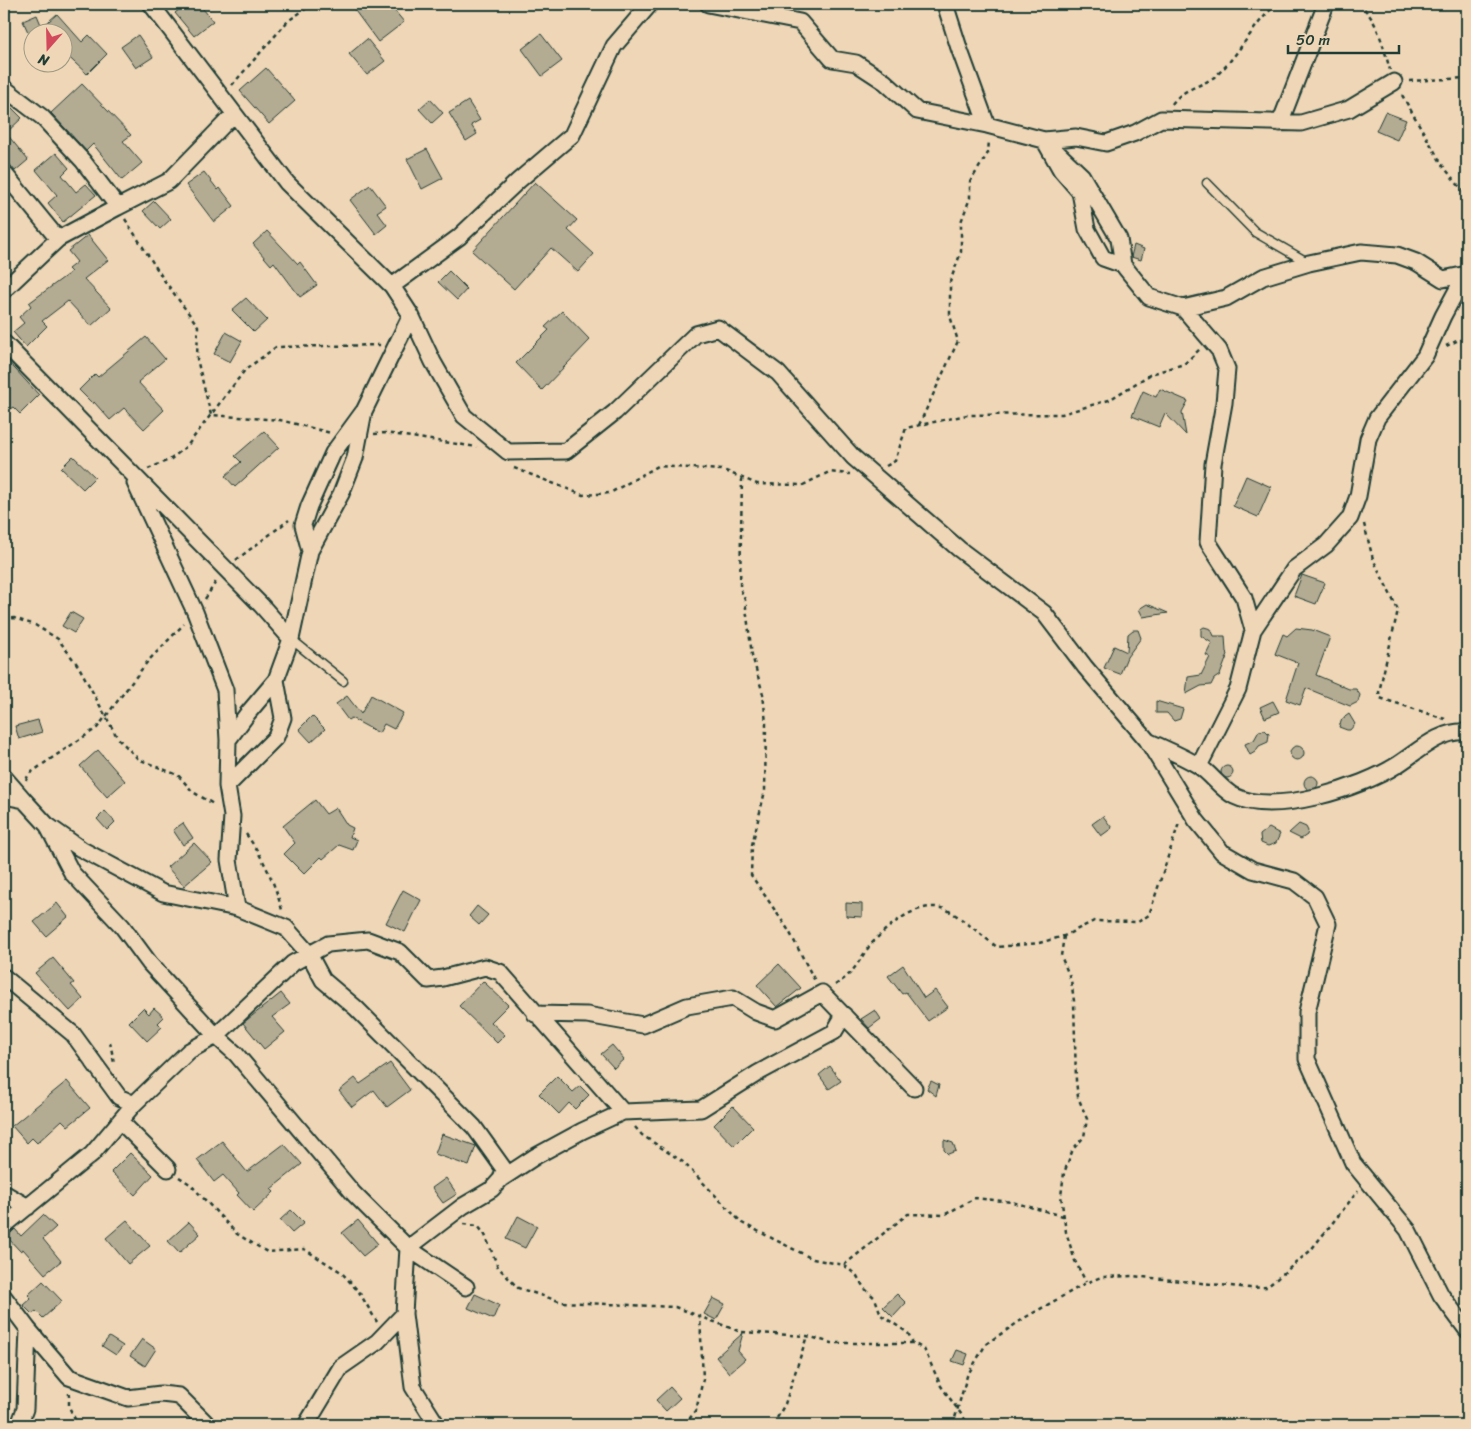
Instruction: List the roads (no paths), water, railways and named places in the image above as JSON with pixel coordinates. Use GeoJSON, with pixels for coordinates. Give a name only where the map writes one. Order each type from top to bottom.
{"type":"FeatureCollection","features":[{"type":"Feature","properties":{"kind":"street"},"geometry":{"type":"LineString","coordinates":[[151,4],[287,183],[392,286],[412,315],[433,362],[464,416],[508,452],[566,451],[615,412],[696,334],[718,328],[778,373],[853,457],[959,548],[1044,613],[1085,667],[1147,740],[1196,820],[1222,852],[1253,870],[1294,881],[1316,897],[1328,924],[1307,1012],[1307,1059],[1353,1163],[1408,1230],[1441,1295],[1467,1330]]}},
{"type":"Feature","properties":{"kind":"street"},"geometry":{"type":"LineString","coordinates":[[392,286],[459,237],[518,181],[572,135],[614,46],[651,4]]}},
{"type":"Feature","properties":{"kind":"street"},"geometry":{"type":"LineString","coordinates":[[708,4],[800,22],[832,59],[856,63],[885,82],[916,111],[987,125],[1044,140],[1076,138],[1106,143],[1135,133],[1161,119],[1301,123],[1348,109],[1394,82]]}},
{"type":"Feature","properties":{"kind":"street"},"geometry":{"type":"LineString","coordinates":[[945,4],[987,125]]}},
{"type":"Feature","properties":{"kind":"street"},"geometry":{"type":"LineString","coordinates":[[1280,123],[1326,4]]}},
{"type":"Feature","properties":{"kind":"street"},"geometry":{"type":"LineString","coordinates":[[4,88],[42,116],[83,161],[118,207]]}},
{"type":"Feature","properties":{"kind":"street"},"geometry":{"type":"LineString","coordinates":[[4,290],[58,239],[169,181],[234,114]]}},
{"type":"Feature","properties":{"kind":"street"},"geometry":{"type":"LineString","coordinates":[[1044,140],[1082,176],[1120,239],[1123,265]]}},
{"type":"Feature","properties":{"kind":"street"},"geometry":{"type":"LineString","coordinates":[[1044,140],[1062,170],[1080,192],[1087,229],[1104,258],[1123,265],[1149,297],[1183,308],[1226,298],[1263,277],[1308,263],[1361,252],[1397,255],[1416,262],[1443,279],[1466,274]]}},
{"type":"Feature","properties":{"kind":"street"},"geometry":{"type":"LineString","coordinates":[[4,173],[58,239]]}},
{"type":"Feature","properties":{"kind":"street"},"geometry":{"type":"LineString","coordinates":[[1093,239],[1102,208]]}},
{"type":"Feature","properties":{"kind":"street"},"geometry":{"type":"LineString","coordinates":[[1199,766],[1238,689],[1253,630],[1294,569],[1326,545],[1350,518],[1358,496],[1368,439],[1377,418],[1425,356],[1443,316],[1466,274]]}},
{"type":"Feature","properties":{"kind":"street"},"geometry":{"type":"LineString","coordinates":[[1183,308],[1219,350],[1227,369],[1224,403],[1213,464],[1208,542],[1244,598],[1253,630]]}},
{"type":"Feature","properties":{"kind":"street"},"geometry":{"type":"LineString","coordinates":[[310,550],[303,525],[309,506],[333,454],[364,411],[412,315]]}},
{"type":"Feature","properties":{"kind":"street"},"geometry":{"type":"LineString","coordinates":[[4,343],[225,568],[291,639]]}},
{"type":"Feature","properties":{"kind":"street"},"geometry":{"type":"LineString","coordinates":[[228,740],[248,712],[276,680],[291,639],[310,550],[341,494],[351,467],[364,411]]}},
{"type":"Feature","properties":{"kind":"street"},"geometry":{"type":"LineString","coordinates":[[130,472],[195,612],[225,690],[228,740],[227,786],[232,816],[229,860],[237,908]]}},
{"type":"Feature","properties":{"kind":"street"},"geometry":{"type":"LineString","coordinates":[[227,786],[276,737],[283,718],[276,680]]}},
{"type":"Feature","properties":{"kind":"street"},"geometry":{"type":"LineString","coordinates":[[1147,740],[1199,766],[1233,796],[1265,804],[1299,800],[1340,791],[1394,766],[1439,736],[1466,732]]}},
{"type":"Feature","properties":{"kind":"street"},"geometry":{"type":"LineString","coordinates":[[4,777],[15,796],[47,825],[80,849],[163,893],[237,908],[286,928],[309,954],[323,980],[356,1008],[474,1127],[504,1169],[501,1179]]}},
{"type":"Feature","properties":{"kind":"street"},"geometry":{"type":"LineString","coordinates":[[47,825],[72,873],[122,926],[150,964],[216,1036],[236,1054],[291,1116],[354,1194],[408,1248],[466,1287]]}},
{"type":"Feature","properties":{"kind":"street"},"geometry":{"type":"LineString","coordinates":[[4,1226],[92,1154],[134,1104],[189,1050],[216,1036],[293,963],[328,944],[368,940],[400,952],[428,980],[485,967],[500,972],[623,1112]]}},
{"type":"Feature","properties":{"kind":"street"},"geometry":{"type":"LineString","coordinates":[[4,977],[73,1034],[119,1097],[134,1104]]}},
{"type":"Feature","properties":{"kind":"street"},"geometry":{"type":"LineString","coordinates":[[535,1014],[586,1015],[643,1025],[686,1006],[733,998],[756,1012],[775,1018],[822,993],[914,1088]]}},
{"type":"Feature","properties":{"kind":"street"},"geometry":{"type":"LineString","coordinates":[[437,1425],[413,1387],[404,1314],[408,1248],[441,1222],[492,1189],[501,1179],[582,1130],[623,1112],[701,1108],[758,1073],[834,1032],[844,1015]]}},
{"type":"Feature","properties":{"kind":"street"},"geometry":{"type":"LineString","coordinates":[[120,1121],[168,1169]]}},
{"type":"Feature","properties":{"kind":"street"},"geometry":{"type":"LineString","coordinates":[[4,1193],[28,1207]]}},
{"type":"Feature","properties":{"kind":"street"},"geometry":{"type":"LineString","coordinates":[[4,1297],[28,1329],[69,1377],[128,1398],[161,1394],[179,1396],[208,1425]]}},
{"type":"Feature","properties":{"kind":"street"},"geometry":{"type":"LineString","coordinates":[[306,1425],[340,1367],[384,1334],[404,1314]]}},
{"type":"Feature","properties":{"kind":"street"},"geometry":{"type":"LineString","coordinates":[[19,1425],[24,1408],[28,1329]]}},
{"type":"Feature","properties":{"kind":"lane"},"geometry":{"type":"LineString","coordinates":[[1207,183],[1255,232],[1308,263]]}},
{"type":"Feature","properties":{"kind":"lane"},"geometry":{"type":"LineString","coordinates":[[291,639],[344,681]]}}]}
